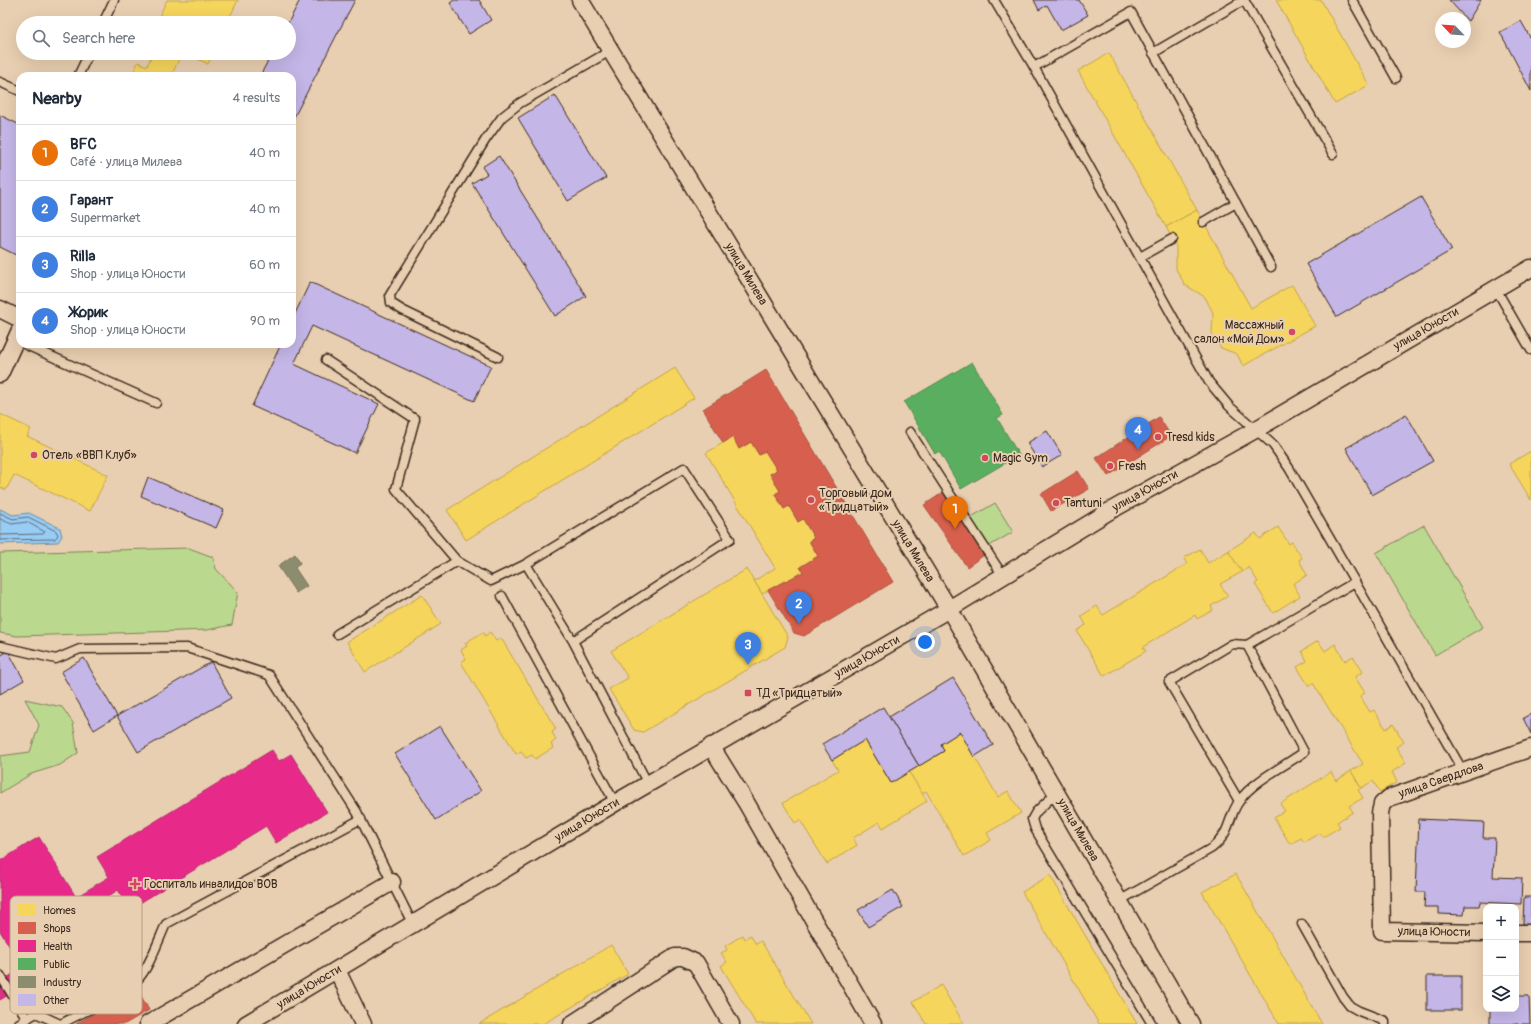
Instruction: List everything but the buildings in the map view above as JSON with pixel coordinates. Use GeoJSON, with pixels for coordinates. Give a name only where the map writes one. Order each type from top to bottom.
{"type":"FeatureCollection","features":[{"type":"Feature","properties":{"kind":"street","name":"улица Милева"},"geometry":{"type":"LineString","coordinates":[[580,0],[949,609],[1191,1024]]}},
{"type":"Feature","properties":{"kind":"street","name":"улица Юности"},"geometry":{"type":"LineString","coordinates":[[246,1024],[615,803],[949,609],[1108,512],[1254,430],[1531,268]]}},
{"type":"Feature","properties":{"kind":"street"},"geometry":{"type":"LineString","coordinates":[[0,309],[16,317]]}},
{"type":"Feature","properties":{"kind":"street"},"geometry":{"type":"LineString","coordinates":[[0,374],[16,346]]}},
{"type":"Feature","properties":{"kind":"street"},"geometry":{"type":"LineString","coordinates":[[712,746],[747,804],[873,1024]]}},
{"type":"Feature","properties":{"kind":"street","name":"улица Свердлова"},"geometry":{"type":"LineString","coordinates":[[1382,931],[1380,813],[1382,804],[1389,798],[1531,748]]}},
{"type":"Feature","properties":{"kind":"street"},"geometry":{"type":"LineString","coordinates":[[148,1024],[392,882]]}},
{"type":"Feature","properties":{"kind":"street","name":"улица Юности"},"geometry":{"type":"LineString","coordinates":[[1382,931],[1483,933]]}},
{"type":"Feature","properties":{"kind":"street"},"geometry":{"type":"LineString","coordinates":[[1519,933],[1531,933]]}},
{"type":"Feature","properties":{"kind":"street"},"geometry":{"type":"LineString","coordinates":[[572,1024],[675,957],[683,957],[696,963],[731,1024]]}},
{"type":"Feature","properties":{"kind":"street"},"geometry":{"type":"LineString","coordinates":[[337,970],[363,1024]]}},
{"type":"Feature","properties":{"kind":"lane"},"geometry":{"type":"LineString","coordinates":[[106,16],[114,0]]}},
{"type":"Feature","properties":{"kind":"lane"},"geometry":{"type":"LineString","coordinates":[[994,0],[1034,67],[1209,382],[1229,406],[1254,430],[1273,445],[1290,468],[1464,772]]}},
{"type":"Feature","properties":{"kind":"lane"},"geometry":{"type":"LineString","coordinates":[[1153,53],[1244,0],[1333,154]]}},
{"type":"Feature","properties":{"kind":"lane"},"geometry":{"type":"LineString","coordinates":[[1352,0],[1396,78]]}},
{"type":"Feature","properties":{"kind":"lane"},"geometry":{"type":"LineString","coordinates":[[1034,67],[1130,12],[1271,267]]}},
{"type":"Feature","properties":{"kind":"lane"},"geometry":{"type":"LineString","coordinates":[[498,358],[402,310],[391,303],[390,295],[486,139],[502,117],[520,103],[610,51]]}},
{"type":"Feature","properties":{"kind":"lane"},"geometry":{"type":"LineString","coordinates":[[80,72],[86,60]]}},
{"type":"Feature","properties":{"kind":"lane"},"geometry":{"type":"LineString","coordinates":[[0,82],[16,89]]}},
{"type":"Feature","properties":{"kind":"lane"},"geometry":{"type":"LineString","coordinates":[[1203,222],[1236,203]]}},
{"type":"Feature","properties":{"kind":"lane"},"geometry":{"type":"LineString","coordinates":[[1140,257],[1172,239]]}},
{"type":"Feature","properties":{"kind":"lane"},"geometry":{"type":"LineString","coordinates":[[1496,289],[1531,350]]}},
{"type":"Feature","properties":{"kind":"lane"},"geometry":{"type":"LineString","coordinates":[[39,348],[156,404]]}},
{"type":"Feature","properties":{"kind":"lane"},"geometry":{"type":"LineString","coordinates":[[326,360],[414,419],[396,489],[457,561],[492,581],[526,564],[684,468],[730,539],[573,641]]}},
{"type":"Feature","properties":{"kind":"lane"},"geometry":{"type":"LineString","coordinates":[[910,432],[1003,576]]}},
{"type":"Feature","properties":{"kind":"lane"},"geometry":{"type":"LineString","coordinates":[[337,634],[457,561]]}},
{"type":"Feature","properties":{"kind":"lane"},"geometry":{"type":"LineString","coordinates":[[526,564],[573,641],[648,784]]}},
{"type":"Feature","properties":{"kind":"lane"},"geometry":{"type":"LineString","coordinates":[[1239,801],[1169,682],[1232,644],[1247,645],[1355,582]]}},
{"type":"Feature","properties":{"kind":"lane"},"geometry":{"type":"LineString","coordinates":[[502,596],[615,803]]}},
{"type":"Feature","properties":{"kind":"lane"},"geometry":{"type":"LineString","coordinates":[[1119,901],[1212,848],[1222,840],[1239,801],[1249,790],[1304,752],[1247,645]]}},
{"type":"Feature","properties":{"kind":"lane"},"geometry":{"type":"LineString","coordinates":[[0,646],[56,659],[80,649],[187,648],[268,675],[361,819],[413,925]]}},
{"type":"Feature","properties":{"kind":"lane"},"geometry":{"type":"LineString","coordinates":[[1056,793],[1036,812],[1032,819],[1035,829],[1152,1024]]}},
{"type":"Feature","properties":{"kind":"lane"},"geometry":{"type":"LineString","coordinates":[[142,972],[166,924],[361,819]]}},
{"type":"Feature","properties":{"kind":"lane"},"geometry":{"type":"LineString","coordinates":[[1302,924],[1343,997],[1350,1006],[1385,1021],[1385,1024]]}},
{"type":"Feature","properties":{"kind":"lane"},"geometry":{"type":"LineString","coordinates":[[0,975],[10,991]]}},
{"type":"Feature","properties":{"kind":"lane"},"geometry":{"type":"LineString","coordinates":[[24,1014],[27,1019]]}},
{"type":"Feature","properties":{"kind":"lane"},"geometry":{"type":"LineString","coordinates":[[18,1024],[34,1014]]}},
{"type":"Feature","properties":{"kind":"lane"},"geometry":{"type":"LineString","coordinates":[[38,1014],[60,1024],[79,1014]]}},
{"type":"Feature","properties":{"kind":"green space"},"geometry":{"type":"Polygon","coordinates":[[[995,503],[1013,532],[986,548],[968,519],[995,503]]]}},
{"type":"Feature","properties":{"kind":"green space"},"geometry":{"type":"Polygon","coordinates":[[[1424,525],[1483,627],[1435,655],[1376,553],[1424,525]]]}},
{"type":"Feature","properties":{"kind":"green space"},"geometry":{"type":"Polygon","coordinates":[[[189,548],[213,557],[216,569],[238,592],[232,625],[207,630],[181,631],[17,636],[0,633],[0,553],[189,548]]]}},
{"type":"Feature","properties":{"kind":"green space"},"geometry":{"type":"Polygon","coordinates":[[[25,699],[62,707],[73,723],[78,753],[60,765],[31,774],[0,793],[0,756],[30,752],[39,725],[25,699]]]}},
{"type":"Feature","properties":{"kind":"water"},"geometry":{"type":"Polygon","coordinates":[[[0,509],[13,515],[29,513],[60,528],[62,536],[58,542],[0,544],[0,509]]]}},
{"type":"Feature","properties":{"kind":"place","name":"Массажный салон «Мой Дом»"},"geometry":{"type":"Point","coordinates":[1292,332]}},
{"type":"Feature","properties":{"kind":"place","name":"Tresd kids"},"geometry":{"type":"Point","coordinates":[1158,437]}},
{"type":"Feature","properties":{"kind":"place","name":"Жорик"},"geometry":{"type":"Point","coordinates":[1138,450]}},
{"type":"Feature","properties":{"kind":"place","name":"Отель «ВВП Клуб»"},"geometry":{"type":"Point","coordinates":[34,455]}},
{"type":"Feature","properties":{"kind":"place","name":"Magic Gym"},"geometry":{"type":"Point","coordinates":[985,458]}},
{"type":"Feature","properties":{"kind":"place","name":"Fresh"},"geometry":{"type":"Point","coordinates":[1110,466]}},
{"type":"Feature","properties":{"kind":"place","name":"Торговый дом «Тридцатый»"},"geometry":{"type":"Point","coordinates":[811,500]}},
{"type":"Feature","properties":{"kind":"place","name":"Tantuni"},"geometry":{"type":"Point","coordinates":[1056,503]}},
{"type":"Feature","properties":{"kind":"place","name":"BFC"},"geometry":{"type":"Point","coordinates":[955,529]}},
{"type":"Feature","properties":{"kind":"place","name":"Гарант"},"geometry":{"type":"Point","coordinates":[799,624]}},
{"type":"Feature","properties":{"kind":"place","name":"Rilla"},"geometry":{"type":"Point","coordinates":[748,665]}},
{"type":"Feature","properties":{"kind":"place","name":"ТД «Тридцатый»"},"geometry":{"type":"Point","coordinates":[748,693]}},
{"type":"Feature","properties":{"kind":"place","name":"Госпиталь инвалидов ВОВ"},"geometry":{"type":"Point","coordinates":[135,884]}}]}
